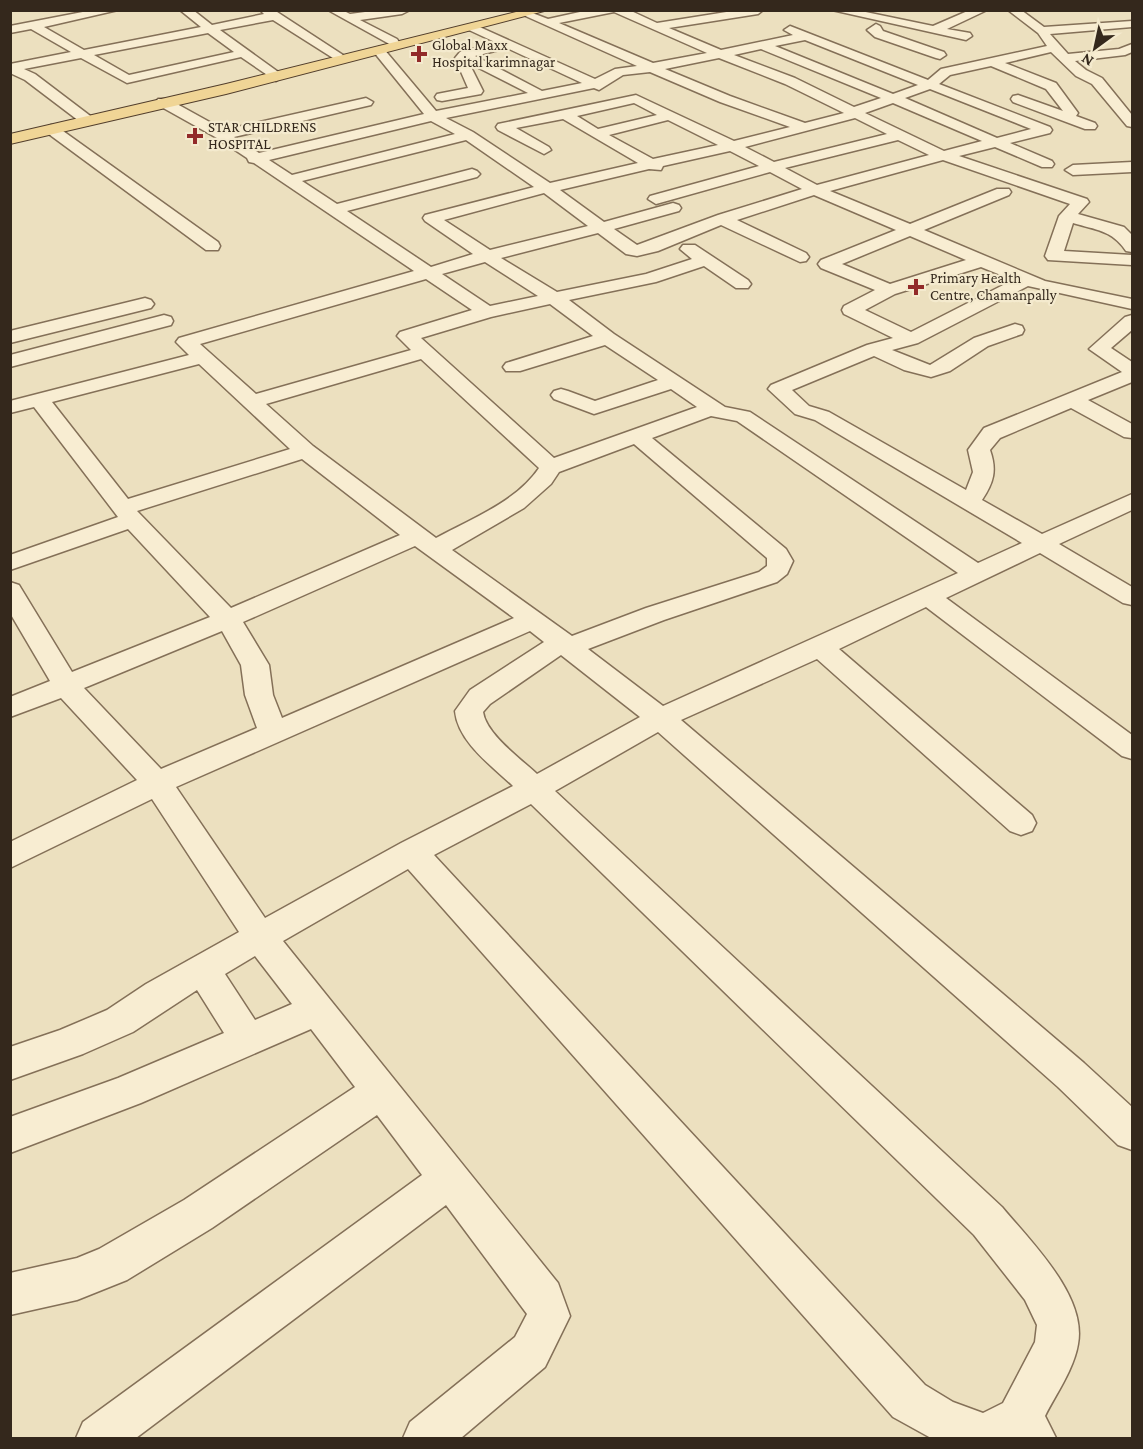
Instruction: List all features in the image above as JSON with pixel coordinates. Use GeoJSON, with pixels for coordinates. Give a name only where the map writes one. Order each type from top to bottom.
{"type":"FeatureCollection","features":[{"type":"Feature","properties":{"kind":"main road"},"geometry":{"type":"LineString","coordinates":[[10,139],[87,121],[158,95],[194,95],[337,55],[521,12],[545,16]]}},
{"type":"Feature","properties":{"kind":"main road"},"geometry":{"type":"LineString","coordinates":[[273,74],[473,28],[521,12]]}},
{"type":"Feature","properties":{"kind":"street"},"geometry":{"type":"LineString","coordinates":[[333,10],[393,42]]}},
{"type":"Feature","properties":{"kind":"street"},"geometry":{"type":"LineString","coordinates":[[545,16],[609,10]]}},
{"type":"Feature","properties":{"kind":"street"},"geometry":{"type":"LineString","coordinates":[[618,10],[653,27],[790,81],[941,155],[1082,202],[1067,216],[1053,256],[1132,260]]}},
{"type":"Feature","properties":{"kind":"street"},"geometry":{"type":"LineString","coordinates":[[936,29],[979,11],[976,10]]}},
{"type":"Feature","properties":{"kind":"street"},"geometry":{"type":"LineString","coordinates":[[1013,10],[1042,31],[1054,48],[1081,73],[1097,81],[1126,114]]}},
{"type":"Feature","properties":{"kind":"street"},"geometry":{"type":"LineString","coordinates":[[10,30],[109,11],[121,21]]}},
{"type":"Feature","properties":{"kind":"street"},"geometry":{"type":"LineString","coordinates":[[349,18],[402,11]]}},
{"type":"Feature","properties":{"kind":"street"},"geometry":{"type":"LineString","coordinates":[[836,12],[966,36]]}},
{"type":"Feature","properties":{"kind":"street"},"geometry":{"type":"LineString","coordinates":[[171,19],[188,13],[273,74]]}},
{"type":"Feature","properties":{"kind":"street"},"geometry":{"type":"LineString","coordinates":[[11,68],[209,28],[270,13],[337,55]]}},
{"type":"Feature","properties":{"kind":"street"},"geometry":{"type":"LineString","coordinates":[[1113,13],[1132,19]]}},
{"type":"Feature","properties":{"kind":"street"},"geometry":{"type":"LineString","coordinates":[[545,16],[649,68],[725,99],[804,127]]}},
{"type":"Feature","properties":{"kind":"street"},"geometry":{"type":"LineString","coordinates":[[653,27],[768,17],[798,19]]}},
{"type":"Feature","properties":{"kind":"street"},"geometry":{"type":"LineString","coordinates":[[379,51],[407,93],[433,116],[468,135],[547,188],[600,228],[637,251],[704,225],[815,190],[941,155],[1000,143],[1045,130],[808,36],[768,17]]}},
{"type":"Feature","properties":{"kind":"street"},"geometry":{"type":"LineString","coordinates":[[1042,31],[1096,21],[1132,24]]}},
{"type":"Feature","properties":{"kind":"street"},"geometry":{"type":"LineString","coordinates":[[1096,21],[1130,54]]}},
{"type":"Feature","properties":{"kind":"street"},"geometry":{"type":"LineString","coordinates":[[900,22],[873,30],[940,55]]}},
{"type":"Feature","properties":{"kind":"street"},"geometry":{"type":"LineString","coordinates":[[34,26],[66,39],[81,53],[158,95],[222,135],[254,159],[488,312]]}},
{"type":"Feature","properties":{"kind":"street"},"geometry":{"type":"LineString","coordinates":[[473,28],[596,84],[636,99],[815,190],[1040,285],[1131,310],[1099,350],[1132,370]]}},
{"type":"Feature","properties":{"kind":"street"},"geometry":{"type":"LineString","coordinates":[[254,159],[433,116],[596,84],[620,72],[808,36]]}},
{"type":"Feature","properties":{"kind":"street"},"geometry":{"type":"LineString","coordinates":[[690,42],[711,38]]}},
{"type":"Feature","properties":{"kind":"street"},"geometry":{"type":"LineString","coordinates":[[40,44],[66,39]]}},
{"type":"Feature","properties":{"kind":"street"},"geometry":{"type":"LineString","coordinates":[[464,55],[510,44]]}},
{"type":"Feature","properties":{"kind":"street"},"geometry":{"type":"LineString","coordinates":[[762,45],[1047,164]]}},
{"type":"Feature","properties":{"kind":"street"},"geometry":{"type":"LineString","coordinates":[[977,574],[743,416],[723,413],[673,382],[555,299],[431,218],[547,188],[732,146],[854,114],[854,111],[895,99],[930,85],[946,72],[1054,48]]}},
{"type":"Feature","properties":{"kind":"street"},"geometry":{"type":"LineString","coordinates":[[127,79],[244,53]]}},
{"type":"Feature","properties":{"kind":"street"},"geometry":{"type":"LineString","coordinates":[[175,54],[190,65]]}},
{"type":"Feature","properties":{"kind":"street"},"geometry":{"type":"LineString","coordinates":[[1065,58],[1130,54]]}},
{"type":"Feature","properties":{"kind":"street"},"geometry":{"type":"LineString","coordinates":[[1081,73],[1105,68],[1130,54]]}},
{"type":"Feature","properties":{"kind":"street"},"geometry":{"type":"LineString","coordinates":[[464,55],[541,95]]}},
{"type":"Feature","properties":{"kind":"street"},"geometry":{"type":"LineString","coordinates":[[464,55],[461,58],[488,90]]}},
{"type":"Feature","properties":{"kind":"street"},"geometry":{"type":"LineString","coordinates":[[993,62],[1051,86],[1065,114]]}},
{"type":"Feature","properties":{"kind":"street"},"geometry":{"type":"LineString","coordinates":[[11,68],[30,77],[87,121]]}},
{"type":"Feature","properties":{"kind":"street"},"geometry":{"type":"LineString","coordinates":[[946,72],[967,80]]}},
{"type":"Feature","properties":{"kind":"street"},"geometry":{"type":"LineString","coordinates":[[442,97],[523,85]]}},
{"type":"Feature","properties":{"kind":"street"},"geometry":{"type":"LineString","coordinates":[[1008,95],[1065,114],[1090,126]]}},
{"type":"Feature","properties":{"kind":"street"},"geometry":{"type":"LineString","coordinates":[[544,150],[503,127],[636,99]]}},
{"type":"Feature","properties":{"kind":"street"},"geometry":{"type":"LineString","coordinates":[[222,135],[369,100]]}},
{"type":"Feature","properties":{"kind":"street"},"geometry":{"type":"LineString","coordinates":[[1065,114],[1093,110],[1126,114]]}},
{"type":"Feature","properties":{"kind":"street"},"geometry":{"type":"LineString","coordinates":[[565,114],[649,164],[748,212]]}},
{"type":"Feature","properties":{"kind":"street"},"geometry":{"type":"LineString","coordinates":[[596,134],[668,116]]}},
{"type":"Feature","properties":{"kind":"street"},"geometry":{"type":"LineString","coordinates":[[51,129],[212,246]]}},
{"type":"Feature","properties":{"kind":"street"},"geometry":{"type":"LineString","coordinates":[[289,180],[468,135]]}},
{"type":"Feature","properties":{"kind":"street"},"geometry":{"type":"LineString","coordinates":[[656,199],[900,135]]}},
{"type":"Feature","properties":{"kind":"street"},"geometry":{"type":"LineString","coordinates":[[633,155],[710,136]]}},
{"type":"Feature","properties":{"kind":"street"},"geometry":{"type":"LineString","coordinates":[[1072,170],[1132,167]]}},
{"type":"Feature","properties":{"kind":"street"},"geometry":{"type":"LineString","coordinates":[[610,173],[704,225]]}},
{"type":"Feature","properties":{"kind":"street"},"geometry":{"type":"LineString","coordinates":[[334,210],[472,174]]}},
{"type":"Feature","properties":{"kind":"street"},"geometry":{"type":"LineString","coordinates":[[889,290],[827,264],[1004,192]]}},
{"type":"Feature","properties":{"kind":"street"},"geometry":{"type":"LineString","coordinates":[[10,407],[39,400],[194,350],[427,272],[673,208]]}},
{"type":"Feature","properties":{"kind":"street"},"geometry":{"type":"LineString","coordinates":[[1067,216],[1118,231],[1132,246]]}},
{"type":"Feature","properties":{"kind":"street"},"geometry":{"type":"LineString","coordinates":[[724,220],[800,257]]}},
{"type":"Feature","properties":{"kind":"street"},"geometry":{"type":"LineString","coordinates":[[673,238],[742,284]]}},
{"type":"Feature","properties":{"kind":"street"},"geometry":{"type":"LineString","coordinates":[[551,467],[407,336],[488,312],[650,278],[706,260]]}},
{"type":"Feature","properties":{"kind":"street"},"geometry":{"type":"LineString","coordinates":[[957,358],[851,310],[889,290],[981,261]]}},
{"type":"Feature","properties":{"kind":"street"},"geometry":{"type":"LineString","coordinates":[[1027,280],[914,337],[874,349],[778,389],[802,410],[822,416],[1039,545],[1132,597]]}},
{"type":"Feature","properties":{"kind":"street"},"geometry":{"type":"LineString","coordinates":[[131,289],[305,451],[660,717],[1132,1132]]}},
{"type":"Feature","properties":{"kind":"street"},"geometry":{"type":"LineString","coordinates":[[10,337],[145,304]]}},
{"type":"Feature","properties":{"kind":"street"},"geometry":{"type":"LineString","coordinates":[[10,361],[164,321]]}},
{"type":"Feature","properties":{"kind":"street"},"geometry":{"type":"LineString","coordinates":[[874,349],[911,366],[931,370],[943,367],[981,342],[1015,330]]}},
{"type":"Feature","properties":{"kind":"street"},"geometry":{"type":"LineString","coordinates":[[513,367],[608,338]]}},
{"type":"Feature","properties":{"kind":"street"},"geometry":{"type":"LineString","coordinates":[[252,402],[424,352]]}},
{"type":"Feature","properties":{"kind":"street"},"geometry":{"type":"LineString","coordinates":[[968,503],[983,481],[985,471],[979,450],[992,433],[1132,375]]}},
{"type":"Feature","properties":{"kind":"street"},"geometry":{"type":"LineString","coordinates":[[561,395],[594,408],[673,382]]}},
{"type":"Feature","properties":{"kind":"street"},"geometry":{"type":"LineString","coordinates":[[1070,399],[1132,432]]}},
{"type":"Feature","properties":{"kind":"street"},"geometry":{"type":"LineString","coordinates":[[39,400],[127,514],[232,625],[255,665],[263,710],[273,732]]}},
{"type":"Feature","properties":{"kind":"street"},"geometry":{"type":"LineString","coordinates":[[10,708],[226,620],[426,543],[528,495],[546,477],[551,467],[714,408]]}},
{"type":"Feature","properties":{"kind":"street"},"geometry":{"type":"LineString","coordinates":[[412,852],[909,1401],[941,1420],[985,1436],[1026,1429],[1056,1347],[1059,1324],[1040,1285],[988,1221],[484,741],[470,720],[469,711],[480,697],[565,644],[768,577],[778,569],[781,561],[777,554],[637,436]]}},
{"type":"Feature","properties":{"kind":"street"},"geometry":{"type":"LineString","coordinates":[[10,563],[127,514],[305,451]]}},
{"type":"Feature","properties":{"kind":"street"},"geometry":{"type":"LineString","coordinates":[[10,1064],[70,1043],[120,1021],[158,995],[260,937],[412,852],[534,789],[660,717],[820,647],[1132,501]]}},
{"type":"Feature","properties":{"kind":"street"},"geometry":{"type":"LineString","coordinates":[[10,590],[66,686],[157,783],[260,937],[543,1298],[549,1316],[530,1352],[426,1438]]}},
{"type":"Feature","properties":{"kind":"street"},"geometry":{"type":"LineString","coordinates":[[928,597],[1132,749]]}},
{"type":"Feature","properties":{"kind":"street"},"geometry":{"type":"LineString","coordinates":[[10,856],[157,783],[533,620]]}},
{"type":"Feature","properties":{"kind":"street"},"geometry":{"type":"LineString","coordinates":[[820,647],[1021,823]]}},
{"type":"Feature","properties":{"kind":"street"},"geometry":{"type":"LineString","coordinates":[[203,970],[248,1039]]}},
{"type":"Feature","properties":{"kind":"street"},"geometry":{"type":"LineString","coordinates":[[10,1135],[128,1091],[317,1010]]}},
{"type":"Feature","properties":{"kind":"street"},"geometry":{"type":"LineString","coordinates":[[10,1294],[77,1279],[112,1265],[198,1214],[381,1091]]}},
{"type":"Feature","properties":{"kind":"street"},"geometry":{"type":"LineString","coordinates":[[99,1438],[450,1178]]}},
{"type":"Feature","properties":{"kind":"place","name":"Global Maxx Hospital karimnagar"},"geometry":{"type":"Point","coordinates":[419,54]}},
{"type":"Feature","properties":{"kind":"place","name":"STAR CHILDRENS HOSPITAL"},"geometry":{"type":"Point","coordinates":[195,136]}},
{"type":"Feature","properties":{"kind":"place","name":"Primary Health Centre, Chamanpally"},"geometry":{"type":"Point","coordinates":[916,287]}}]}
